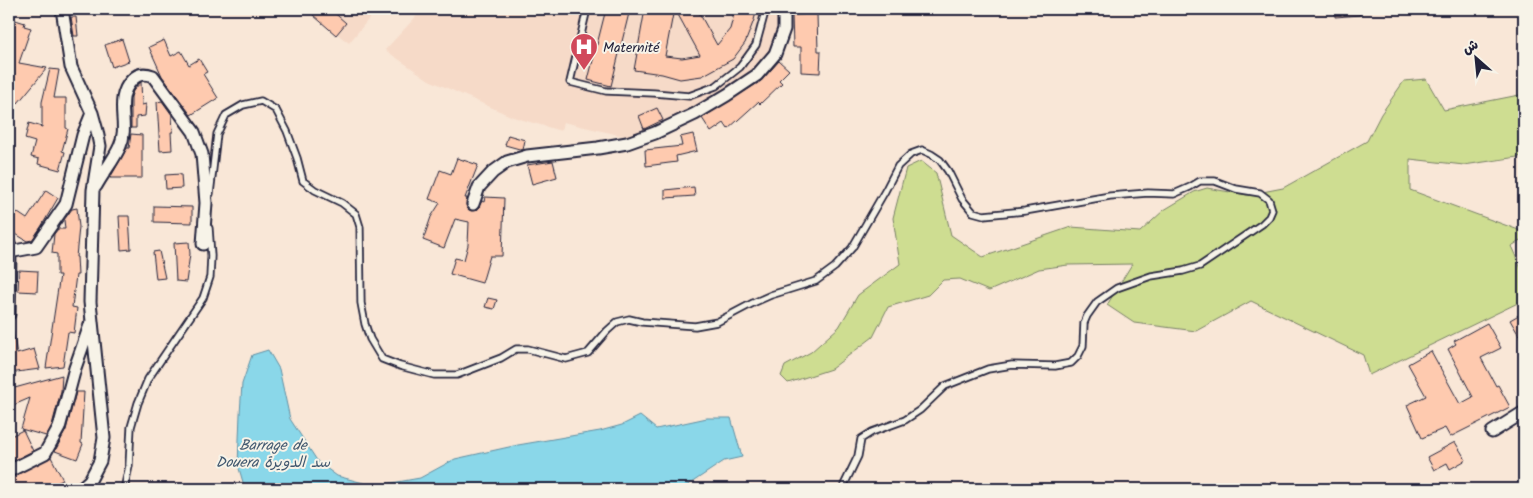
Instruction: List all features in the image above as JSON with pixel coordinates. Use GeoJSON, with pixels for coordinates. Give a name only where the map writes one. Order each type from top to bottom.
{"type":"FeatureCollection","features":[{"type":"Feature","properties":{"kind":"street"},"geometry":{"type":"LineString","coordinates":[[62,9],[71,67],[92,114],[98,131],[100,146],[93,190],[90,282],[91,321],[104,438],[100,461],[90,480],[80,489]]}},
{"type":"Feature","properties":{"kind":"street"},"geometry":{"type":"LineString","coordinates":[[473,204],[479,187],[493,172],[507,162],[527,156],[590,149],[627,142],[655,133],[727,95],[756,75],[775,54],[784,29],[784,9]]}},
{"type":"Feature","properties":{"kind":"street"},"geometry":{"type":"LineString","coordinates":[[93,190],[120,146],[123,132],[122,98],[126,86],[135,76],[146,74],[153,76],[194,132],[202,154],[206,203],[203,244]]}},
{"type":"Feature","properties":{"kind":"street"},"geometry":{"type":"LineString","coordinates":[[9,314],[9,252],[36,247],[66,204],[82,135],[92,114]]}},
{"type":"Feature","properties":{"kind":"street"},"geometry":{"type":"LineString","coordinates":[[9,471],[45,453],[59,428],[75,368],[91,321]]}},
{"type":"Feature","properties":{"kind":"street"},"geometry":{"type":"LineString","coordinates":[[1492,432],[1524,412]]}},
{"type":"Feature","properties":{"kind":"lane"},"geometry":{"type":"LineString","coordinates":[[587,9],[570,82],[606,91],[690,96],[716,86],[740,67],[756,45],[765,12],[764,9]]}},
{"type":"Feature","properties":{"kind":"lane"},"geometry":{"type":"LineString","coordinates":[[123,489],[126,485],[129,466],[131,427],[138,403],[148,379],[203,298],[210,278],[211,256],[208,220],[217,134],[226,115],[243,104],[261,102],[276,110],[287,130],[303,181],[315,190],[342,203],[356,214],[360,227],[361,303],[364,324],[370,339],[382,359],[434,376],[457,376],[501,358],[516,349],[528,349],[566,359],[588,353],[617,322],[629,319],[642,322],[695,326],[717,322],[771,295],[816,281],[835,267],[852,248],[881,200],[898,166],[911,154],[922,150],[940,160],[948,171],[962,199],[973,212],[984,216],[1110,196],[1148,193],[1174,194],[1200,182],[1215,181],[1236,189],[1260,193],[1269,200],[1272,210],[1269,217],[1262,224],[1200,266],[1151,276],[1117,288],[1097,302],[1084,323],[1083,346],[1078,356],[1072,362],[1055,366],[1012,365],[988,369],[945,386],[920,410],[905,420],[872,432],[861,439],[858,456],[844,489]]}},
{"type":"Feature","properties":{"kind":"shaded area"},"geometry":{"type":"Polygon","coordinates":[[[304,9],[377,9],[349,43],[304,9]]]}},
{"type":"Feature","properties":{"kind":"shaded area","name":"Maternité"},"geometry":{"type":"Polygon","coordinates":[[[423,9],[781,9],[779,26],[772,45],[760,64],[744,79],[723,93],[632,138],[563,122],[561,131],[513,117],[429,80],[385,50],[423,9]]]}},
{"type":"Feature","properties":{"kind":"green space"},"geometry":{"type":"Polygon","coordinates":[[[1426,79],[1444,110],[1524,94],[1524,156],[1464,165],[1410,159],[1410,190],[1524,232],[1524,239],[1511,246],[1524,275],[1524,300],[1369,375],[1363,355],[1251,301],[1196,331],[1134,323],[1107,305],[1132,264],[1068,265],[1039,269],[989,291],[960,279],[943,280],[928,295],[888,307],[873,337],[831,369],[788,383],[781,376],[785,366],[811,352],[839,327],[858,295],[900,264],[893,218],[906,168],[921,161],[936,173],[951,235],[983,257],[1071,227],[1140,232],[1164,210],[1194,192],[1207,188],[1247,195],[1283,188],[1367,141],[1381,114],[1404,81],[1426,79]]]}},
{"type":"Feature","properties":{"kind":"water","name":"Barrage de Douera سد الدويرة"},"geometry":{"type":"Polygon","coordinates":[[[268,350],[279,369],[290,419],[318,462],[337,476],[375,486],[420,478],[455,459],[518,445],[600,431],[622,425],[640,416],[656,429],[707,418],[731,418],[742,457],[724,461],[682,489],[245,489],[238,465],[242,384],[252,355],[268,350]]]}},
{"type":"Feature","properties":{"kind":"building"},"geometry":{"type":"Polygon","coordinates":[[[319,9],[330,9],[346,23],[336,35],[313,15],[319,9]]]}},
{"type":"Feature","properties":{"kind":"building"},"geometry":{"type":"Polygon","coordinates":[[[606,9],[630,9],[611,86],[588,80],[606,9]]]}},
{"type":"Feature","properties":{"kind":"building"},"geometry":{"type":"Polygon","coordinates":[[[645,9],[674,9],[665,56],[682,58],[700,55],[675,9],[697,9],[717,45],[730,29],[733,9],[757,9],[745,43],[733,59],[702,76],[680,79],[634,70],[645,9]]]}},
{"type":"Feature","properties":{"kind":"building"},"geometry":{"type":"Polygon","coordinates":[[[1335,9],[1360,9],[1360,15],[1335,17],[1335,9]]]}},
{"type":"Feature","properties":{"kind":"building"},"geometry":{"type":"Polygon","coordinates":[[[817,14],[818,51],[821,51],[820,73],[801,72],[801,47],[793,47],[792,15],[817,14]]]}},
{"type":"Feature","properties":{"kind":"building"},"geometry":{"type":"Polygon","coordinates":[[[71,17],[76,17],[78,36],[74,36],[71,17]]]}},
{"type":"Feature","properties":{"kind":"building"},"geometry":{"type":"Polygon","coordinates":[[[9,18],[25,23],[24,26],[31,28],[19,63],[47,68],[18,103],[9,96],[9,18]]]}},
{"type":"Feature","properties":{"kind":"building"},"geometry":{"type":"Polygon","coordinates":[[[122,39],[129,61],[112,67],[105,45],[122,39]]]}},
{"type":"Feature","properties":{"kind":"building"},"geometry":{"type":"Polygon","coordinates":[[[164,40],[171,56],[181,51],[189,65],[199,59],[207,72],[203,74],[218,98],[191,115],[162,76],[149,47],[164,40]]]}},
{"type":"Feature","properties":{"kind":"building"},"geometry":{"type":"Polygon","coordinates":[[[779,61],[789,70],[779,80],[782,83],[760,104],[758,102],[728,129],[724,123],[711,132],[702,118],[761,81],[779,61]]]}},
{"type":"Feature","properties":{"kind":"building"},"geometry":{"type":"Polygon","coordinates":[[[50,69],[59,70],[54,98],[66,98],[66,128],[68,129],[62,151],[65,152],[60,170],[38,164],[39,159],[31,157],[35,142],[25,139],[29,123],[42,127],[42,102],[50,69]]]}},
{"type":"Feature","properties":{"kind":"building"},"geometry":{"type":"Polygon","coordinates":[[[141,82],[142,105],[146,104],[145,116],[136,117],[136,128],[131,128],[131,97],[133,91],[141,82]]]}},
{"type":"Feature","properties":{"kind":"building"},"geometry":{"type":"Polygon","coordinates":[[[162,101],[172,115],[173,132],[171,132],[172,150],[160,151],[157,102],[162,101]]]}},
{"type":"Feature","properties":{"kind":"building"},"geometry":{"type":"Polygon","coordinates":[[[657,108],[663,120],[644,129],[639,116],[657,108]]]}},
{"type":"Feature","properties":{"kind":"building"},"geometry":{"type":"Polygon","coordinates":[[[131,134],[142,135],[142,178],[110,178],[127,148],[129,148],[131,134]]]}},
{"type":"Feature","properties":{"kind":"building"},"geometry":{"type":"Polygon","coordinates":[[[693,134],[697,151],[676,156],[677,162],[646,166],[645,150],[682,146],[680,137],[693,134]]]}},
{"type":"Feature","properties":{"kind":"building"},"geometry":{"type":"Polygon","coordinates":[[[508,135],[525,140],[523,150],[505,145],[508,135]]]}},
{"type":"Feature","properties":{"kind":"building"},"geometry":{"type":"Polygon","coordinates":[[[457,158],[478,165],[465,198],[467,198],[466,205],[468,209],[471,211],[477,210],[482,201],[484,202],[485,197],[504,198],[502,256],[490,256],[482,283],[450,274],[455,258],[464,260],[468,245],[469,222],[455,219],[444,248],[423,240],[431,217],[440,203],[429,199],[440,170],[451,174],[457,158]]]}},
{"type":"Feature","properties":{"kind":"building"},"geometry":{"type":"Polygon","coordinates":[[[553,161],[557,177],[532,184],[527,165],[553,161]]]}},
{"type":"Feature","properties":{"kind":"building"},"geometry":{"type":"Polygon","coordinates":[[[181,174],[182,188],[166,189],[165,175],[181,174]]]}},
{"type":"Feature","properties":{"kind":"building"},"geometry":{"type":"Polygon","coordinates":[[[694,187],[695,196],[665,198],[665,190],[694,187]]]}},
{"type":"Feature","properties":{"kind":"building"},"geometry":{"type":"Polygon","coordinates":[[[46,190],[58,198],[41,227],[32,240],[27,241],[11,231],[16,243],[9,244],[9,213],[12,209],[27,219],[46,190]]]}},
{"type":"Feature","properties":{"kind":"building"},"geometry":{"type":"Polygon","coordinates":[[[154,206],[192,207],[192,223],[154,222],[154,206]]]}},
{"type":"Feature","properties":{"kind":"building"},"geometry":{"type":"Polygon","coordinates":[[[77,208],[79,227],[76,257],[78,275],[76,275],[72,307],[77,308],[74,333],[68,332],[63,366],[46,368],[60,275],[57,275],[57,254],[52,253],[54,234],[58,229],[65,229],[64,220],[72,209],[77,208]]]}},
{"type":"Feature","properties":{"kind":"building"},"geometry":{"type":"Polygon","coordinates":[[[119,216],[129,216],[131,249],[121,250],[119,216]]]}},
{"type":"Feature","properties":{"kind":"building"},"geometry":{"type":"Polygon","coordinates":[[[189,242],[190,254],[186,282],[176,281],[174,243],[189,242]]]}},
{"type":"Feature","properties":{"kind":"building"},"geometry":{"type":"Polygon","coordinates":[[[159,251],[165,278],[156,279],[153,252],[159,251]]]}},
{"type":"Feature","properties":{"kind":"building"},"geometry":{"type":"Polygon","coordinates":[[[19,270],[38,271],[37,292],[18,291],[19,270]]]}},
{"type":"Feature","properties":{"kind":"building"},"geometry":{"type":"Polygon","coordinates":[[[488,298],[497,300],[494,309],[485,307],[488,298]]]}},
{"type":"Feature","properties":{"kind":"building"},"geometry":{"type":"Polygon","coordinates":[[[1524,312],[1524,344],[1510,320],[1524,312]]]}},
{"type":"Feature","properties":{"kind":"building"},"geometry":{"type":"Polygon","coordinates":[[[1487,323],[1501,348],[1481,358],[1510,407],[1450,437],[1445,428],[1422,438],[1407,405],[1426,396],[1408,364],[1431,351],[1460,404],[1473,397],[1448,349],[1456,344],[1454,341],[1487,323]]]}},
{"type":"Feature","properties":{"kind":"building"},"geometry":{"type":"Polygon","coordinates":[[[13,332],[17,354],[34,349],[40,369],[9,373],[9,333],[13,332]]]}},
{"type":"Feature","properties":{"kind":"building"},"geometry":{"type":"Polygon","coordinates":[[[62,375],[61,391],[52,425],[46,436],[21,429],[30,398],[9,407],[11,389],[62,375]]]}},
{"type":"Feature","properties":{"kind":"building"},"geometry":{"type":"Polygon","coordinates":[[[76,392],[84,392],[81,443],[83,444],[77,459],[55,451],[66,430],[76,392]]]}},
{"type":"Feature","properties":{"kind":"building"},"geometry":{"type":"Polygon","coordinates":[[[23,430],[33,451],[9,463],[9,437],[23,430]]]}},
{"type":"Feature","properties":{"kind":"building"},"geometry":{"type":"Polygon","coordinates":[[[1455,442],[1466,460],[1450,469],[1447,463],[1434,470],[1427,457],[1455,442]]]}},
{"type":"Feature","properties":{"kind":"building"},"geometry":{"type":"Polygon","coordinates":[[[51,457],[63,480],[44,489],[9,489],[9,478],[51,457]]]}},
{"type":"Feature","properties":{"kind":"place","name":"Maternité"},"geometry":{"type":"Point","coordinates":[584,71]}}]}
